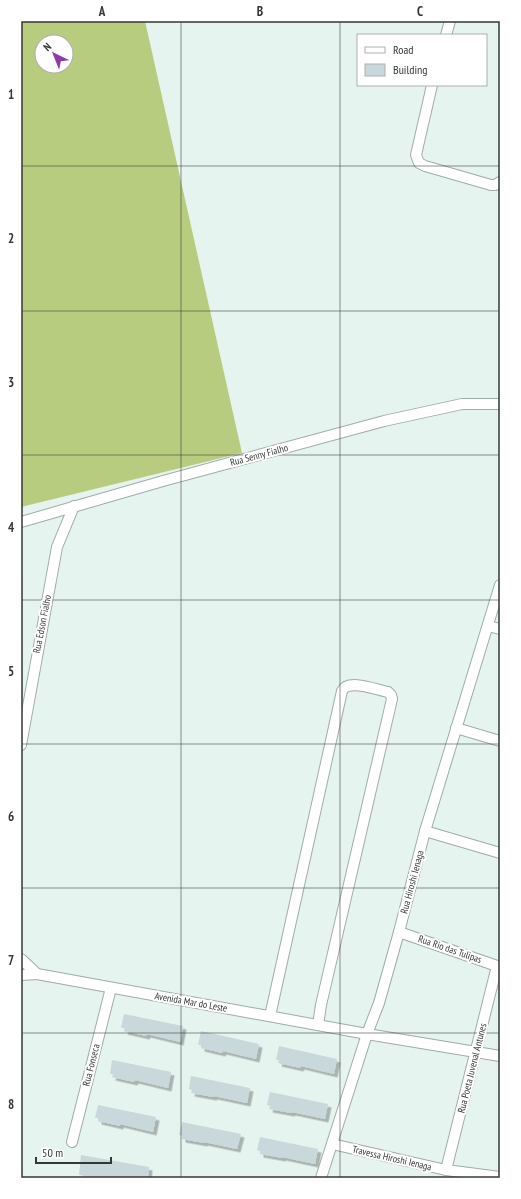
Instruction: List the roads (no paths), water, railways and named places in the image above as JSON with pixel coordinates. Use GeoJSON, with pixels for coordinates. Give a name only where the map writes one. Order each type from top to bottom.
{"type":"FeatureCollection","features":[{"type":"Feature","properties":{"kind":"street"},"geometry":{"type":"LineString","coordinates":[[446,34],[450,21]]}},
{"type":"Feature","properties":{"kind":"street"},"geometry":{"type":"LineString","coordinates":[[432,86],[416,155],[419,163],[491,185],[495,185],[500,182]]}},
{"type":"Feature","properties":{"kind":"street","name":"Rua Senny Fialho"},"geometry":{"type":"LineString","coordinates":[[21,522],[74,506],[384,421],[462,404],[500,404]]}},
{"type":"Feature","properties":{"kind":"street","name":"Rua Edson Fialho"},"geometry":{"type":"LineString","coordinates":[[21,745],[22,724],[57,547],[74,506]]}},
{"type":"Feature","properties":{"kind":"street","name":"Rua Hiroshi Ienaga"},"geometry":{"type":"LineString","coordinates":[[321,1178],[367,1034],[379,1003],[425,831],[500,585]]}},
{"type":"Feature","properties":{"kind":"street"},"geometry":{"type":"LineString","coordinates":[[488,626],[500,630]]}},
{"type":"Feature","properties":{"kind":"street"},"geometry":{"type":"LineString","coordinates":[[270,1016],[342,691],[344,687],[348,685],[355,685],[388,692],[392,699],[321,1005],[318,1025]]}},
{"type":"Feature","properties":{"kind":"street"},"geometry":{"type":"LineString","coordinates":[[456,728],[500,741]]}},
{"type":"Feature","properties":{"kind":"street"},"geometry":{"type":"LineString","coordinates":[[425,831],[500,853]]}},
{"type":"Feature","properties":{"kind":"street","name":"Rua Rio das Tulipas"},"geometry":{"type":"LineString","coordinates":[[399,932],[498,967]]}},
{"type":"Feature","properties":{"kind":"street"},"geometry":{"type":"LineString","coordinates":[[21,959],[37,974]]}},
{"type":"Feature","properties":{"kind":"street","name":"Rua Poeta Juvenal Antunes"},"geometry":{"type":"LineString","coordinates":[[446,1170],[498,967]]}},
{"type":"Feature","properties":{"kind":"street","name":"Avenida Mar do Leste"},"geometry":{"type":"LineString","coordinates":[[21,974],[37,974],[367,1034],[500,1056]]}},
{"type":"Feature","properties":{"kind":"street","name":"Rua Fonseca"},"geometry":{"type":"LineString","coordinates":[[72,1142],[111,988]]}},
{"type":"Feature","properties":{"kind":"street","name":"Travessa Hiroshi Ienaga"},"geometry":{"type":"LineString","coordinates":[[332,1144],[446,1170],[500,1177]]}}]}
